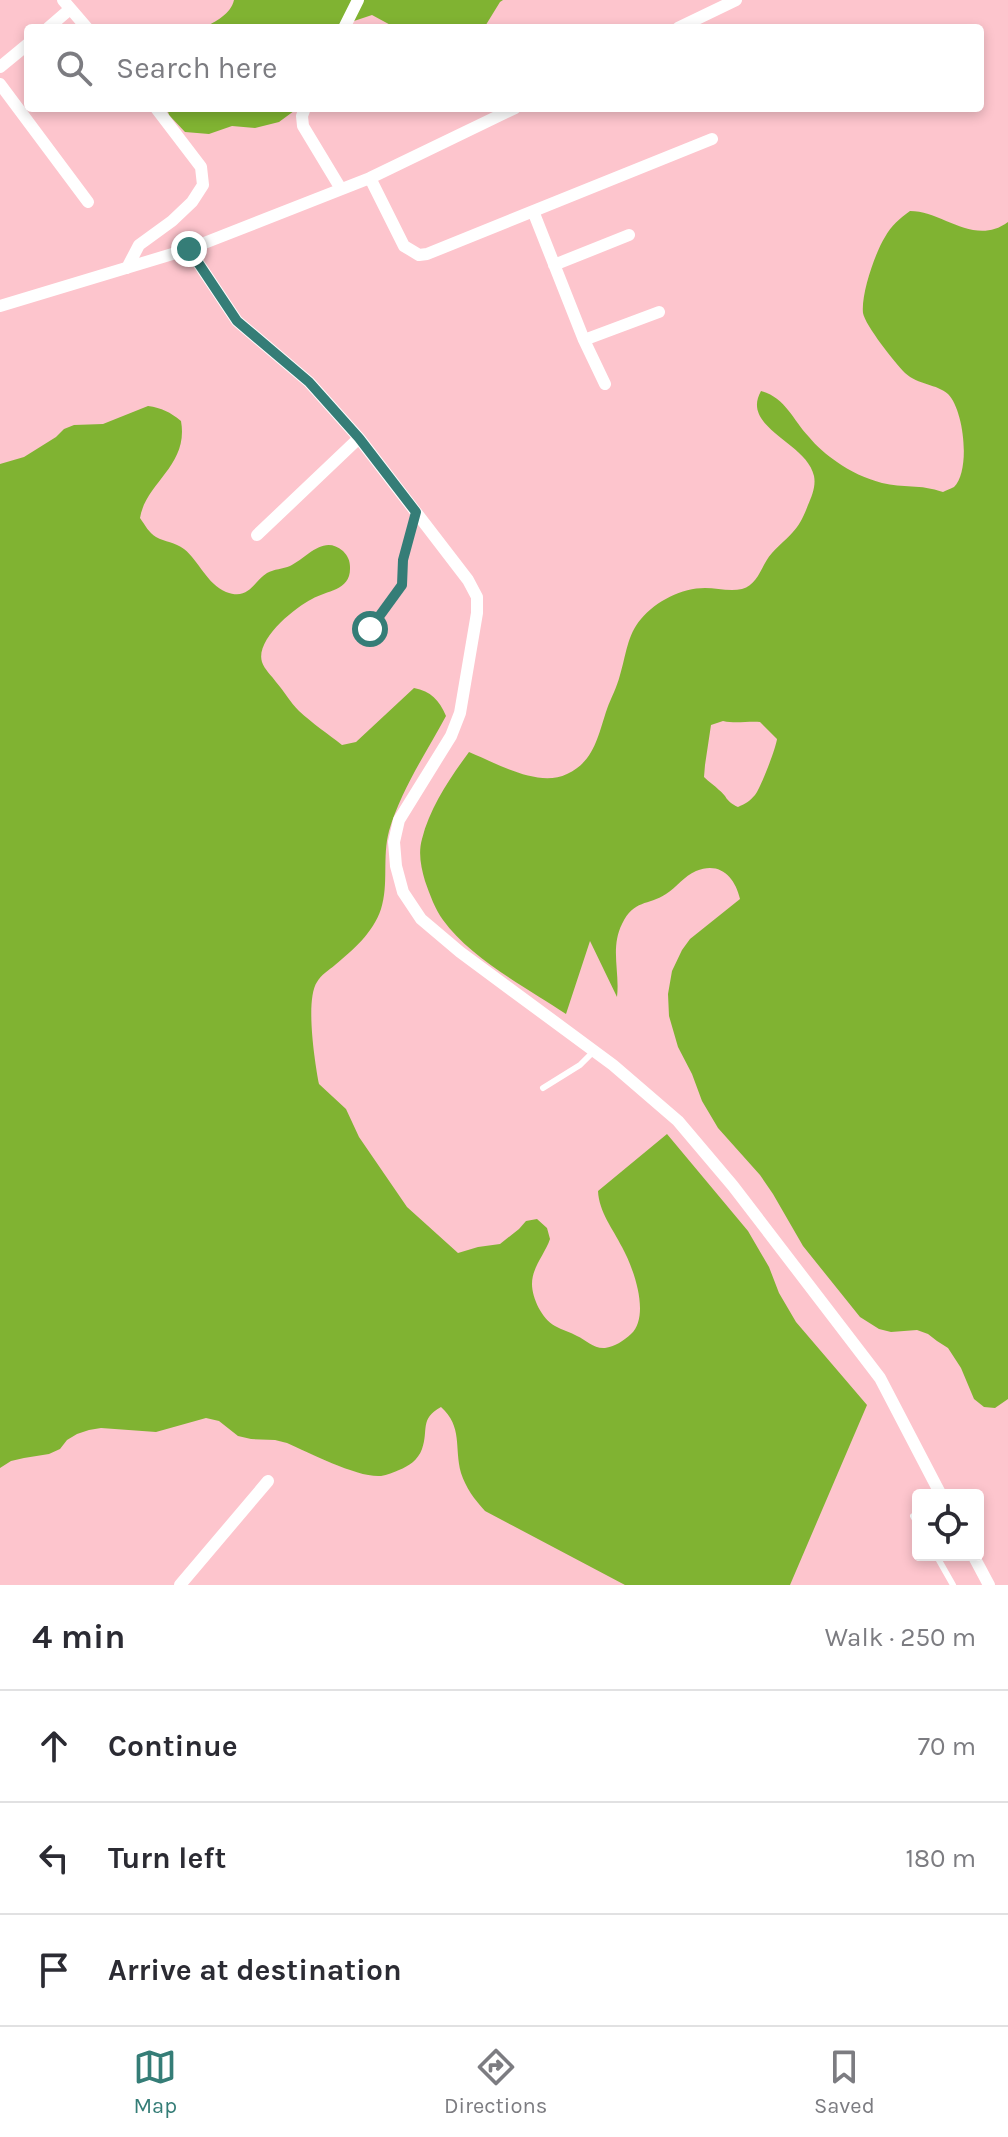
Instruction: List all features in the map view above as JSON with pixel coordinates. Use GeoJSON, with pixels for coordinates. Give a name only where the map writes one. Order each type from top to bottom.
{"type":"FeatureCollection","features":[{"type":"Feature","properties":{"kind":"street"},"geometry":{"type":"LineString","coordinates":[[346,24],[358,0]]}},
{"type":"Feature","properties":{"kind":"street"},"geometry":{"type":"LineString","coordinates":[[686,24],[736,0]]}},
{"type":"Feature","properties":{"kind":"street"},"geometry":{"type":"LineString","coordinates":[[51,24],[67,5],[84,24]]}},
{"type":"Feature","properties":{"kind":"street"},"geometry":{"type":"LineString","coordinates":[[0,67],[24,47]]}},
{"type":"Feature","properties":{"kind":"street"},"geometry":{"type":"LineString","coordinates":[[0,84],[88,202]]}},
{"type":"Feature","properties":{"kind":"street"},"geometry":{"type":"LineString","coordinates":[[127,268],[139,245],[172,221],[192,202],[203,185],[201,167],[159,112]]}},
{"type":"Feature","properties":{"kind":"street"},"geometry":{"type":"LineString","coordinates":[[304,112],[303,126],[341,189]]}},
{"type":"Feature","properties":{"kind":"street"},"geometry":{"type":"LineString","coordinates":[[0,306],[189,249],[370,178],[507,112]]}},
{"type":"Feature","properties":{"kind":"street"},"geometry":{"type":"LineString","coordinates":[[370,178],[404,246],[419,255],[712,139]]}},
{"type":"Feature","properties":{"kind":"street"},"geometry":{"type":"LineString","coordinates":[[533,211],[584,340],[605,384]]}},
{"type":"Feature","properties":{"kind":"street"},"geometry":{"type":"LineString","coordinates":[[554,265],[629,235]]}},
{"type":"Feature","properties":{"kind":"street"},"geometry":{"type":"LineString","coordinates":[[189,249],[237,321],[309,382],[359,438],[468,580],[477,597],[460,713],[451,736],[399,820],[394,842],[403,892],[421,919],[450,944],[594,1051],[678,1121],[733,1186],[880,1378],[938,1489]]}},
{"type":"Feature","properties":{"kind":"street"},"geometry":{"type":"LineString","coordinates":[[584,340],[659,312]]}},
{"type":"Feature","properties":{"kind":"street"},"geometry":{"type":"LineString","coordinates":[[257,535],[359,438]]}},
{"type":"Feature","properties":{"kind":"street"},"geometry":{"type":"LineString","coordinates":[[180,1585],[268,1481]]}},
{"type":"Feature","properties":{"kind":"street"},"geometry":{"type":"LineString","coordinates":[[976,1561],[989,1585]]}},
{"type":"Feature","properties":{"kind":"lane"},"geometry":{"type":"LineString","coordinates":[[370,629],[402,585],[403,560],[416,512]]}},
{"type":"Feature","properties":{"kind":"lane"},"geometry":{"type":"LineString","coordinates":[[543,1088],[580,1065],[594,1051]]}},
{"type":"Feature","properties":{"kind":"lane"},"geometry":{"type":"LineString","coordinates":[[939,1561],[953,1585]]}},
{"type":"Feature","properties":{"kind":"green space"},"geometry":{"type":"Polygon","coordinates":[[[234,0],[503,0],[486,24],[389,24],[372,15],[345,24],[210,24],[234,0]]]}},
{"type":"Feature","properties":{"kind":"green space"},"geometry":{"type":"Polygon","coordinates":[[[168,112],[293,112],[279,122],[255,128],[232,126],[209,134],[185,132],[168,112]]]}},
{"type":"Feature","properties":{"kind":"green space"},"geometry":{"type":"Polygon","coordinates":[[[910,211],[922,212],[971,230],[995,229],[1008,222],[1008,1399],[995,1408],[984,1407],[974,1399],[961,1368],[948,1348],[928,1334],[917,1330],[891,1332],[879,1329],[860,1317],[803,1246],[760,1175],[718,1128],[702,1101],[678,1047],[669,1016],[668,994],[672,971],[690,939],[740,899],[725,873],[712,868],[696,871],[666,894],[631,910],[618,933],[617,997],[590,941],[566,1014],[500,972],[454,934],[435,907],[420,860],[421,844],[435,804],[469,752],[530,776],[556,778],[576,769],[590,755],[619,679],[630,639],[647,612],[662,601],[687,590],[748,587],[772,553],[797,527],[812,495],[814,476],[800,454],[759,415],[757,404],[761,391],[783,404],[818,447],[853,472],[890,484],[943,492],[954,487],[959,479],[964,454],[954,402],[944,391],[905,373],[875,335],[863,313],[866,285],[881,244],[896,222],[910,211]],[[760,722],[711,725],[704,777],[738,807],[758,791],[777,739],[760,722]]]}},
{"type":"Feature","properties":{"kind":"green space"},"geometry":{"type":"Polygon","coordinates":[[[148,406],[166,411],[181,421],[182,437],[173,462],[150,494],[140,518],[159,539],[184,549],[219,588],[234,594],[245,592],[267,573],[290,566],[322,546],[336,546],[349,561],[347,581],[337,589],[304,603],[286,617],[270,635],[261,653],[264,667],[299,711],[342,745],[356,742],[414,688],[434,697],[446,716],[414,772],[394,816],[387,841],[385,890],[377,918],[362,940],[321,977],[313,991],[312,1032],[319,1084],[346,1109],[359,1137],[407,1207],[458,1253],[500,1244],[526,1221],[537,1219],[547,1228],[550,1239],[533,1278],[532,1290],[536,1302],[550,1323],[601,1348],[616,1345],[631,1334],[637,1326],[640,1303],[631,1266],[604,1213],[598,1191],[667,1134],[748,1231],[796,1322],[867,1405],[790,1585],[625,1585],[485,1511],[463,1478],[455,1430],[441,1407],[427,1421],[422,1449],[416,1459],[403,1468],[381,1476],[347,1469],[287,1443],[238,1436],[219,1421],[206,1418],[156,1432],[89,1430],[67,1440],[60,1449],[49,1454],[11,1461],[0,1468],[0,464],[24,457],[74,425],[103,424],[148,406]]]}},
{"type":"Feature","properties":{"kind":"route"},"geometry":{"type":"LineString","coordinates":[[189,249],[237,321],[309,382],[359,438],[416,512],[403,560],[402,585],[370,629]]}}]}
